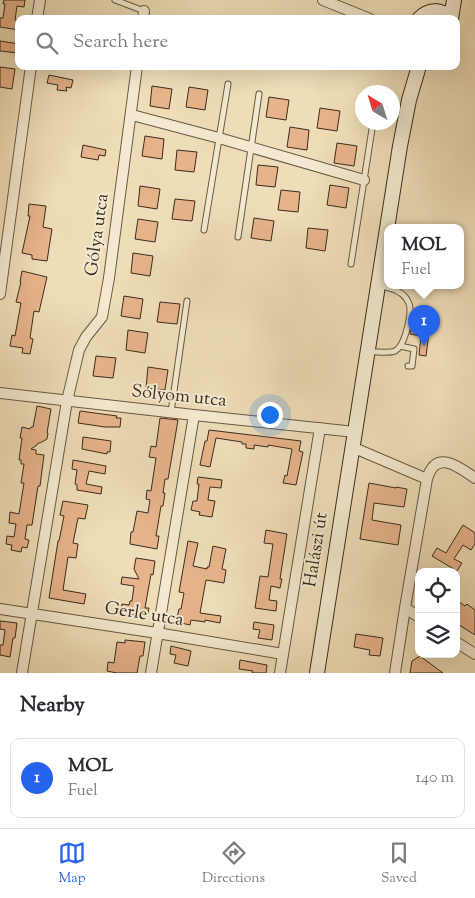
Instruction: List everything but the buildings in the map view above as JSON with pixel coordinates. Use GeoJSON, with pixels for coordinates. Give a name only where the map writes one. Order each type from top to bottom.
{"type":"FeatureCollection","features":[{"type":"Feature","properties":{"kind":"main road"},"geometry":{"type":"LineString","coordinates":[[424,15],[438,10],[449,0]]}},
{"type":"Feature","properties":{"kind":"main road"},"geometry":{"type":"LineString","coordinates":[[451,15],[454,0]]}},
{"type":"Feature","properties":{"kind":"main road"},"geometry":{"type":"LineString","coordinates":[[438,10],[447,15]]}},
{"type":"Feature","properties":{"kind":"main road","name":"Halászi út"},"geometry":{"type":"LineString","coordinates":[[388,224],[409,100],[419,70]]}},
{"type":"Feature","properties":{"kind":"main road","name":"Halászi út"},"geometry":{"type":"LineString","coordinates":[[317,673],[384,247]]}},
{"type":"Feature","properties":{"kind":"street"},"geometry":{"type":"LineString","coordinates":[[38,15],[40,0]]}},
{"type":"Feature","properties":{"kind":"street"},"geometry":{"type":"LineString","coordinates":[[323,0],[360,15]]}},
{"type":"Feature","properties":{"kind":"street"},"geometry":{"type":"LineString","coordinates":[[0,294],[30,70]]}},
{"type":"Feature","properties":{"kind":"street","name":"Gólya utca"},"geometry":{"type":"LineString","coordinates":[[22,673],[67,401],[79,350],[86,337],[102,317],[132,115],[137,70]]}},
{"type":"Feature","properties":{"kind":"street"},"geometry":{"type":"LineString","coordinates":[[132,115],[364,180]]}},
{"type":"Feature","properties":{"kind":"street","name":"Sólyom utca"},"geometry":{"type":"LineString","coordinates":[[0,393],[355,432]]}},
{"type":"Feature","properties":{"kind":"street"},"geometry":{"type":"LineString","coordinates":[[151,673],[194,415]]}},
{"type":"Feature","properties":{"kind":"street"},"geometry":{"type":"LineString","coordinates":[[280,673],[320,428]]}},
{"type":"Feature","properties":{"kind":"street"},"geometry":{"type":"LineString","coordinates":[[352,447],[430,479]]}},
{"type":"Feature","properties":{"kind":"street"},"geometry":{"type":"LineString","coordinates":[[396,673],[405,608],[430,479],[430,470],[441,462],[449,462],[475,478]]}},
{"type":"Feature","properties":{"kind":"street"},"geometry":{"type":"LineString","coordinates":[[405,608],[415,614]]}},
{"type":"Feature","properties":{"kind":"street","name":"Gerle utca"},"geometry":{"type":"LineString","coordinates":[[0,609],[283,654]]}},
{"type":"Feature","properties":{"kind":"street"},"geometry":{"type":"LineString","coordinates":[[460,645],[475,654]]}},
{"type":"Feature","properties":{"kind":"lane"},"geometry":{"type":"LineString","coordinates":[[115,0],[144,15]]}},
{"type":"Feature","properties":{"kind":"lane"},"geometry":{"type":"LineString","coordinates":[[204,230],[228,84]]}},
{"type":"Feature","properties":{"kind":"lane"},"geometry":{"type":"LineString","coordinates":[[238,237],[260,94]]}},
{"type":"Feature","properties":{"kind":"lane"},"geometry":{"type":"LineString","coordinates":[[352,264],[372,130]]}},
{"type":"Feature","properties":{"kind":"lane"},"geometry":{"type":"LineString","coordinates":[[378,285],[384,287]]}},
{"type":"Feature","properties":{"kind":"lane"},"geometry":{"type":"LineString","coordinates":[[367,352],[389,352],[398,349],[404,338],[410,310],[404,296],[391,289]]}},
{"type":"Feature","properties":{"kind":"lane"},"geometry":{"type":"LineString","coordinates":[[171,413],[188,301]]}},
{"type":"Feature","properties":{"kind":"lane"},"geometry":{"type":"LineString","coordinates":[[400,346],[414,349],[412,366],[408,366]]}},
{"type":"Feature","properties":{"kind":"place","name":"MOL"},"geometry":{"type":"Point","coordinates":[424,346]}}]}
